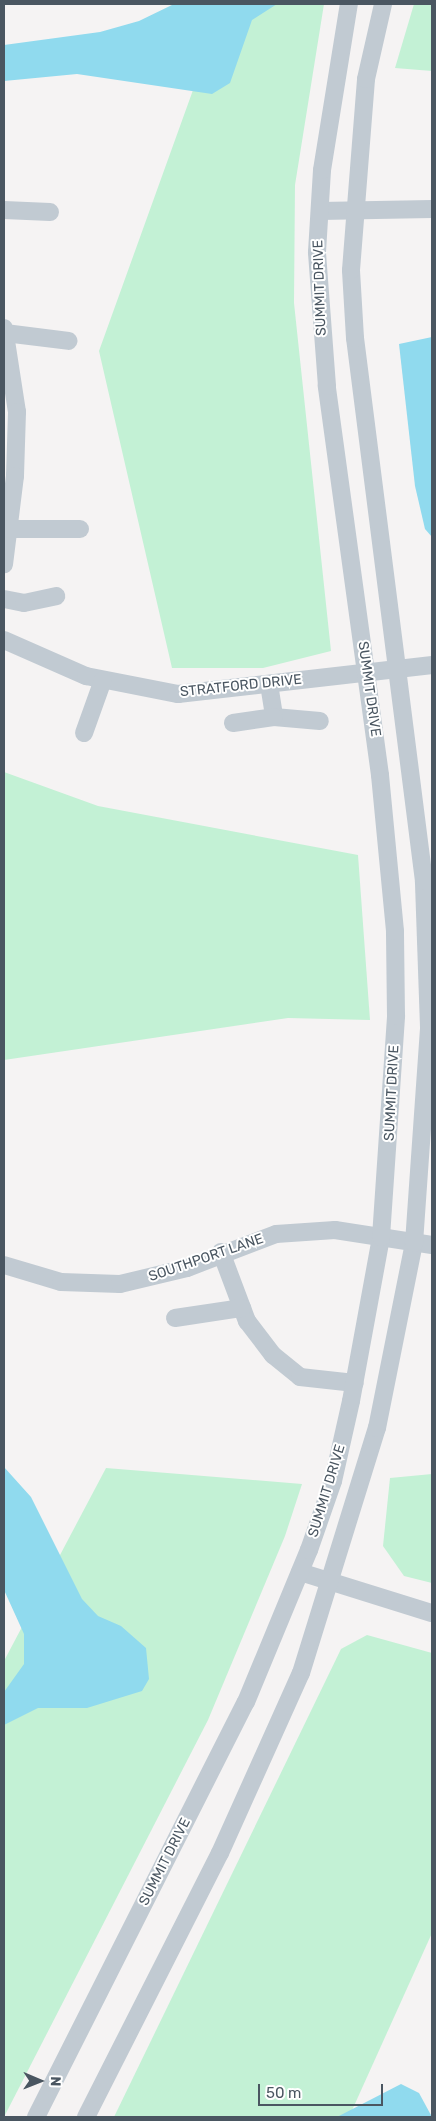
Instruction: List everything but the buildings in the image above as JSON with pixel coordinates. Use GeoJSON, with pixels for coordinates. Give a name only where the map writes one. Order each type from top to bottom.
{"type":"FeatureCollection","features":[{"type":"Feature","properties":{"kind":"street","name":"SUMMIT DRIVE"},"geometry":{"type":"LineString","coordinates":[[36,2117],[246,1702],[300,1572],[332,1481],[355,1383],[381,1237],[396,1025],[395,931],[367,673],[320,317],[320,211],[333,87],[349,4]]}},
{"type":"Feature","properties":{"kind":"street"},"geometry":{"type":"LineString","coordinates":[[86,2117],[268,1750],[301,1673],[377,1428],[414,1242],[426,1102],[429,965],[418,824],[355,338],[353,210],[366,79],[383,4]]}},
{"type":"Feature","properties":{"kind":"street"},"geometry":{"type":"LineString","coordinates":[[320,211],[432,209]]}},
{"type":"Feature","properties":{"kind":"street"},"geometry":{"type":"LineString","coordinates":[[4,210],[50,212]]}},
{"type":"Feature","properties":{"kind":"street"},"geometry":{"type":"LineString","coordinates":[[4,564],[10,529],[17,412],[4,330],[69,341]]}},
{"type":"Feature","properties":{"kind":"street"},"geometry":{"type":"LineString","coordinates":[[10,529],[80,529]]}},
{"type":"Feature","properties":{"kind":"street"},"geometry":{"type":"LineString","coordinates":[[4,599],[24,603],[56,596]]}},
{"type":"Feature","properties":{"kind":"street","name":"STRATFORD DRIVE"},"geometry":{"type":"LineString","coordinates":[[4,640],[103,680],[178,694],[432,665]]}},
{"type":"Feature","properties":{"kind":"street"},"geometry":{"type":"LineString","coordinates":[[84,733],[103,680]]}},
{"type":"Feature","properties":{"kind":"street"},"geometry":{"type":"LineString","coordinates":[[269,684],[274,717]]}},
{"type":"Feature","properties":{"kind":"street"},"geometry":{"type":"LineString","coordinates":[[233,723],[274,717],[320,721]]}},
{"type":"Feature","properties":{"kind":"street","name":"SOUTHPORT LANE"},"geometry":{"type":"LineString","coordinates":[[4,1265],[56,1281],[120,1284],[170,1273],[221,1252],[276,1234],[311,1230],[381,1237],[432,1245]]}},
{"type":"Feature","properties":{"kind":"street"},"geometry":{"type":"LineString","coordinates":[[221,1252],[242,1308],[273,1355],[300,1377],[355,1383]]}},
{"type":"Feature","properties":{"kind":"street"},"geometry":{"type":"LineString","coordinates":[[175,1318],[242,1308]]}},
{"type":"Feature","properties":{"kind":"street"},"geometry":{"type":"LineString","coordinates":[[300,1572],[432,1614]]}},
{"type":"Feature","properties":{"kind":"green space"},"geometry":{"type":"Polygon","coordinates":[[[224,4],[324,4],[295,185],[294,303],[331,651],[263,668],[172,668],[99,351],[224,4]]]}},
{"type":"Feature","properties":{"kind":"green space"},"geometry":{"type":"Polygon","coordinates":[[[414,4],[432,4],[432,71],[395,68],[414,4]]]}},
{"type":"Feature","properties":{"kind":"green space"},"geometry":{"type":"Polygon","coordinates":[[[4,772],[98,806],[358,855],[370,1020],[288,1018],[4,1060],[4,772]]]}},
{"type":"Feature","properties":{"kind":"green space"},"geometry":{"type":"Polygon","coordinates":[[[106,1468],[302,1484],[285,1536],[208,1720],[4,2117],[4,1661],[106,1468]]]}},
{"type":"Feature","properties":{"kind":"green space"},"geometry":{"type":"Polygon","coordinates":[[[432,1474],[432,1583],[404,1576],[383,1546],[390,1478],[432,1474]]]}},
{"type":"Feature","properties":{"kind":"green space"},"geometry":{"type":"Polygon","coordinates":[[[367,1635],[432,1653],[432,1933],[349,2117],[114,2117],[341,1649],[367,1635]]]}},
{"type":"Feature","properties":{"kind":"water"},"geometry":{"type":"Polygon","coordinates":[[[174,4],[277,4],[252,20],[230,83],[212,94],[77,74],[4,81],[4,45],[100,32],[139,21],[174,4]]]}},
{"type":"Feature","properties":{"kind":"water"},"geometry":{"type":"Polygon","coordinates":[[[432,337],[432,537],[425,529],[415,486],[399,344],[432,337]]]}},
{"type":"Feature","properties":{"kind":"water"},"geometry":{"type":"Polygon","coordinates":[[[4,1467],[31,1497],[82,1599],[98,1616],[121,1626],[146,1648],[149,1679],[142,1691],[87,1708],[38,1708],[4,1725],[4,1692],[24,1664],[24,1634],[4,1590],[4,1467]]]}},
{"type":"Feature","properties":{"kind":"water"},"geometry":{"type":"Polygon","coordinates":[[[401,2084],[419,2093],[432,2117],[337,2117],[401,2084]]]}}]}
